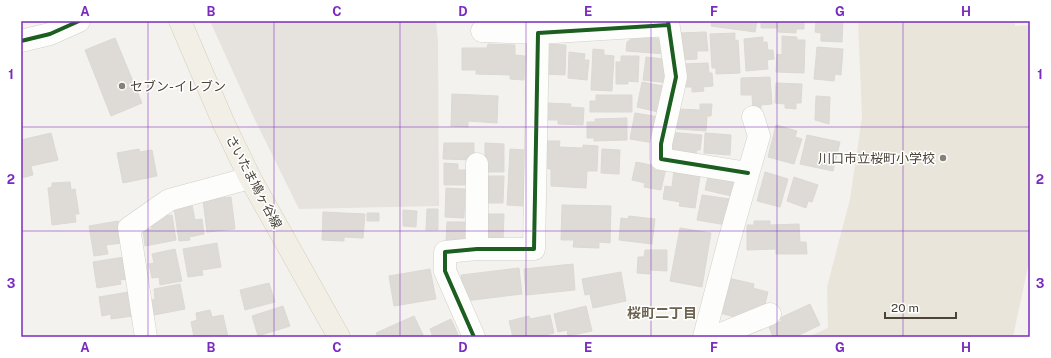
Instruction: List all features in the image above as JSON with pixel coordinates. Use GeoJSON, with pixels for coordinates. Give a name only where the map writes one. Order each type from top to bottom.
{"type":"FeatureCollection","features":[{"type":"Feature","properties":{"kind":"main road","name":"さいたま鳩ヶ谷線"},"geometry":{"type":"LineString","coordinates":[[180,21],[224,124],[250,178],[339,337]]}},
{"type":"Feature","properties":{"kind":"street"},"geometry":{"type":"LineString","coordinates":[[21,41],[50,34],[78,21]]}},
{"type":"Feature","properties":{"kind":"street"},"geometry":{"type":"LineString","coordinates":[[482,31],[538,33],[668,23],[676,77],[661,144],[661,159],[748,173]]}},
{"type":"Feature","properties":{"kind":"street"},"geometry":{"type":"LineString","coordinates":[[474,337],[445,271],[445,252],[477,249],[534,249],[538,33]]}},
{"type":"Feature","properties":{"kind":"street"},"geometry":{"type":"LineString","coordinates":[[704,337],[759,136],[754,117]]}},
{"type":"Feature","properties":{"kind":"street"},"geometry":{"type":"LineString","coordinates":[[477,164],[477,249]]}},
{"type":"Feature","properties":{"kind":"street"},"geometry":{"type":"LineString","coordinates":[[146,337],[129,228],[169,200],[250,178]]}},
{"type":"Feature","properties":{"kind":"street"},"geometry":{"type":"LineString","coordinates":[[714,337],[770,314]]}},
{"type":"Feature","properties":{"kind":"shaded area"},"geometry":{"type":"Polygon","coordinates":[[[210,21],[436,21],[438,41],[439,206],[299,209],[253,116],[210,21]]]}},
{"type":"Feature","properties":{"kind":"shaded area","name":"川口市立桜町小学校"},"geometry":{"type":"Polygon","coordinates":[[[858,21],[1015,21],[1015,26],[1030,25],[1030,257],[1013,337],[808,337],[828,328],[827,287],[850,199],[862,117],[858,21]]]}},
{"type":"Feature","properties":{"kind":"building"},"geometry":{"type":"Polygon","coordinates":[[[712,21],[757,21],[755,32],[711,26],[712,21]]]}},
{"type":"Feature","properties":{"kind":"building"},"geometry":{"type":"Polygon","coordinates":[[[761,21],[804,21],[804,29],[796,29],[796,33],[778,32],[778,28],[761,28],[761,21]]]}},
{"type":"Feature","properties":{"kind":"building"},"geometry":{"type":"Polygon","coordinates":[[[816,21],[843,21],[842,42],[821,41],[821,33],[815,32],[816,21]]]}},
{"type":"Feature","properties":{"kind":"building"},"geometry":{"type":"Polygon","coordinates":[[[706,32],[708,51],[697,51],[697,59],[680,60],[678,33],[706,32]]]}},
{"type":"Feature","properties":{"kind":"building"},"geometry":{"type":"Polygon","coordinates":[[[735,33],[735,41],[738,40],[740,73],[716,74],[716,68],[712,68],[710,34],[735,33]]]}},
{"type":"Feature","properties":{"kind":"building"},"geometry":{"type":"Polygon","coordinates":[[[782,36],[797,37],[797,40],[805,40],[804,73],[776,72],[777,54],[782,55],[782,36]]]}},
{"type":"Feature","properties":{"kind":"building"},"geometry":{"type":"Polygon","coordinates":[[[634,37],[667,39],[666,54],[626,51],[627,42],[634,37]]]}},
{"type":"Feature","properties":{"kind":"building"},"geometry":{"type":"Polygon","coordinates":[[[763,37],[763,42],[767,42],[768,50],[773,50],[774,59],[767,60],[768,69],[746,71],[744,39],[763,37]]]}},
{"type":"Feature","properties":{"kind":"building"},"geometry":{"type":"Polygon","coordinates":[[[115,38],[142,103],[111,116],[85,50],[115,38]]]}},
{"type":"Feature","properties":{"kind":"building"},"geometry":{"type":"Polygon","coordinates":[[[488,44],[515,45],[515,55],[525,56],[524,80],[510,79],[510,75],[476,74],[476,70],[462,70],[462,48],[487,48],[488,44]]]}},
{"type":"Feature","properties":{"kind":"building"},"geometry":{"type":"Polygon","coordinates":[[[546,44],[566,45],[565,75],[545,74],[546,44]]]}},
{"type":"Feature","properties":{"kind":"building"},"geometry":{"type":"Polygon","coordinates":[[[817,47],[843,49],[841,75],[835,74],[834,81],[814,79],[817,47]]]}},
{"type":"Feature","properties":{"kind":"building"},"geometry":{"type":"Polygon","coordinates":[[[593,49],[604,50],[604,55],[614,56],[612,91],[591,90],[593,49]]]}},
{"type":"Feature","properties":{"kind":"building"},"geometry":{"type":"Polygon","coordinates":[[[569,52],[585,54],[584,60],[589,60],[587,80],[568,78],[569,52]]]}},
{"type":"Feature","properties":{"kind":"building"},"geometry":{"type":"Polygon","coordinates":[[[621,56],[639,56],[638,82],[628,81],[628,84],[616,84],[616,62],[621,62],[621,56]]]}},
{"type":"Feature","properties":{"kind":"building"},"geometry":{"type":"Polygon","coordinates":[[[646,57],[664,59],[663,67],[670,68],[669,83],[643,80],[646,57]]]}},
{"type":"Feature","properties":{"kind":"building"},"geometry":{"type":"Polygon","coordinates":[[[708,63],[709,73],[712,73],[713,86],[703,87],[704,91],[692,92],[692,87],[683,87],[682,64],[708,63]]]}},
{"type":"Feature","properties":{"kind":"building"},"geometry":{"type":"Polygon","coordinates":[[[770,77],[772,104],[761,105],[761,109],[753,109],[752,95],[741,95],[741,78],[770,77]]]}},
{"type":"Feature","properties":{"kind":"building"},"geometry":{"type":"Polygon","coordinates":[[[642,82],[663,86],[658,112],[637,107],[642,82]]]}},
{"type":"Feature","properties":{"kind":"building"},"geometry":{"type":"Polygon","coordinates":[[[776,83],[802,84],[801,103],[796,103],[796,109],[785,108],[785,104],[775,103],[776,83]]]}},
{"type":"Feature","properties":{"kind":"building"},"geometry":{"type":"Polygon","coordinates":[[[452,94],[498,96],[497,123],[468,121],[468,127],[451,126],[452,94]]]}},
{"type":"Feature","properties":{"kind":"building"},"geometry":{"type":"Polygon","coordinates":[[[596,95],[632,95],[632,112],[590,112],[590,101],[596,101],[596,95]]]}},
{"type":"Feature","properties":{"kind":"building"},"geometry":{"type":"Polygon","coordinates":[[[816,96],[830,97],[829,124],[815,120],[816,96]]]}},
{"type":"Feature","properties":{"kind":"building"},"geometry":{"type":"Polygon","coordinates":[[[546,103],[571,104],[570,107],[584,108],[583,125],[558,124],[558,120],[548,120],[549,116],[546,116],[546,103]]]}},
{"type":"Feature","properties":{"kind":"building"},"geometry":{"type":"Polygon","coordinates":[[[700,104],[712,104],[711,116],[707,116],[706,131],[677,129],[678,109],[700,110],[700,104]]]}},
{"type":"Feature","properties":{"kind":"building"},"geometry":{"type":"Polygon","coordinates":[[[635,113],[659,117],[654,143],[630,139],[635,113]]]}},
{"type":"Feature","properties":{"kind":"building"},"geometry":{"type":"Polygon","coordinates":[[[627,118],[627,140],[594,141],[594,138],[587,138],[587,122],[595,122],[595,119],[627,118]]]}},
{"type":"Feature","properties":{"kind":"building"},"geometry":{"type":"Polygon","coordinates":[[[776,125],[797,131],[795,137],[802,139],[794,164],[768,157],[776,125]]]}},
{"type":"Feature","properties":{"kind":"building"},"geometry":{"type":"Polygon","coordinates":[[[668,132],[702,135],[700,150],[697,150],[696,154],[673,151],[673,146],[667,146],[668,132]]]}},
{"type":"Feature","properties":{"kind":"building"},"geometry":{"type":"Polygon","coordinates":[[[51,133],[58,160],[31,166],[33,175],[21,178],[21,140],[51,133]]]}},
{"type":"Feature","properties":{"kind":"building"},"geometry":{"type":"Polygon","coordinates":[[[705,133],[731,135],[730,155],[704,153],[705,133]]]}},
{"type":"Feature","properties":{"kind":"building"},"geometry":{"type":"Polygon","coordinates":[[[807,135],[840,142],[833,171],[800,164],[807,135]]]}},
{"type":"Feature","properties":{"kind":"building"},"geometry":{"type":"Polygon","coordinates":[[[544,141],[560,141],[559,147],[583,148],[583,145],[598,146],[597,171],[587,171],[586,188],[551,186],[551,169],[542,168],[544,141]]]}},
{"type":"Feature","properties":{"kind":"building"},"geometry":{"type":"Polygon","coordinates":[[[444,143],[474,143],[474,160],[443,159],[444,143]]]}},
{"type":"Feature","properties":{"kind":"building"},"geometry":{"type":"Polygon","coordinates":[[[485,143],[504,144],[504,172],[485,172],[485,143]]]}},
{"type":"Feature","properties":{"kind":"building"},"geometry":{"type":"Polygon","coordinates":[[[139,149],[140,152],[152,150],[157,176],[123,183],[117,153],[139,149]]]}},
{"type":"Feature","properties":{"kind":"building"},"geometry":{"type":"Polygon","coordinates":[[[510,149],[525,150],[523,206],[507,205],[510,149]]]}},
{"type":"Feature","properties":{"kind":"building"},"geometry":{"type":"Polygon","coordinates":[[[602,149],[620,150],[619,174],[601,173],[602,149]]]}},
{"type":"Feature","properties":{"kind":"building"},"geometry":{"type":"Polygon","coordinates":[[[636,162],[666,168],[661,190],[644,187],[645,183],[632,180],[636,162]]]}},
{"type":"Feature","properties":{"kind":"building"},"geometry":{"type":"Polygon","coordinates":[[[444,163],[458,164],[458,170],[466,170],[465,185],[444,185],[444,163]]]}},
{"type":"Feature","properties":{"kind":"building"},"geometry":{"type":"Polygon","coordinates":[[[674,170],[701,170],[695,208],[679,206],[680,202],[663,199],[665,186],[672,187],[674,170]]]}},
{"type":"Feature","properties":{"kind":"building"},"geometry":{"type":"Polygon","coordinates":[[[709,172],[740,179],[736,197],[705,190],[709,172]]]}},
{"type":"Feature","properties":{"kind":"building"},"geometry":{"type":"Polygon","coordinates":[[[765,172],[788,179],[780,207],[757,201],[765,172]]]}},
{"type":"Feature","properties":{"kind":"building"},"geometry":{"type":"Polygon","coordinates":[[[487,176],[504,176],[503,203],[483,203],[487,176]]]}},
{"type":"Feature","properties":{"kind":"building"},"geometry":{"type":"Polygon","coordinates":[[[794,177],[818,185],[812,202],[808,201],[806,208],[787,201],[794,177]]]}},
{"type":"Feature","properties":{"kind":"building"},"geometry":{"type":"Polygon","coordinates":[[[70,182],[71,190],[75,189],[79,214],[75,214],[76,222],[52,225],[48,188],[52,187],[52,183],[70,182]]]}},
{"type":"Feature","properties":{"kind":"building"},"geometry":{"type":"Polygon","coordinates":[[[446,188],[465,189],[464,218],[445,217],[446,188]]]}},
{"type":"Feature","properties":{"kind":"building"},"geometry":{"type":"Polygon","coordinates":[[[702,195],[730,199],[726,225],[697,220],[702,195]]]}},
{"type":"Feature","properties":{"kind":"building"},"geometry":{"type":"Polygon","coordinates":[[[231,197],[235,229],[207,232],[203,200],[231,197]]]}},
{"type":"Feature","properties":{"kind":"building"},"geometry":{"type":"Polygon","coordinates":[[[192,205],[195,220],[202,219],[204,234],[189,237],[190,240],[179,241],[174,208],[192,205]]]}},
{"type":"Feature","properties":{"kind":"building"},"geometry":{"type":"Polygon","coordinates":[[[562,205],[611,206],[610,243],[599,242],[599,248],[573,247],[574,240],[561,240],[562,205]]]}},
{"type":"Feature","properties":{"kind":"building"},"geometry":{"type":"Polygon","coordinates":[[[427,209],[438,209],[438,230],[426,230],[427,209]]]}},
{"type":"Feature","properties":{"kind":"building"},"geometry":{"type":"Polygon","coordinates":[[[403,210],[417,211],[416,227],[403,226],[403,210]]]}},
{"type":"Feature","properties":{"kind":"building"},"geometry":{"type":"Polygon","coordinates":[[[323,212],[365,214],[363,238],[344,237],[344,241],[322,240],[323,212]]]}},
{"type":"Feature","properties":{"kind":"building"},"geometry":{"type":"Polygon","coordinates":[[[367,213],[379,213],[379,221],[367,221],[367,213]]]}},
{"type":"Feature","properties":{"kind":"building"},"geometry":{"type":"Polygon","coordinates":[[[485,214],[504,214],[503,242],[484,242],[485,214]]]}},
{"type":"Feature","properties":{"kind":"building"},"geometry":{"type":"Polygon","coordinates":[[[172,215],[176,240],[145,246],[143,230],[152,229],[151,223],[157,217],[172,215]]]}},
{"type":"Feature","properties":{"kind":"building"},"geometry":{"type":"Polygon","coordinates":[[[629,216],[655,219],[652,244],[619,240],[621,218],[628,219],[629,216]]]}},
{"type":"Feature","properties":{"kind":"building"},"geometry":{"type":"Polygon","coordinates":[[[118,221],[122,243],[106,245],[108,254],[94,256],[89,226],[118,221]]]}},
{"type":"Feature","properties":{"kind":"building"},"geometry":{"type":"Polygon","coordinates":[[[754,221],[770,221],[770,225],[799,224],[800,242],[806,242],[807,254],[776,254],[776,249],[747,250],[747,225],[754,225],[754,221]]]}},
{"type":"Feature","properties":{"kind":"building"},"geometry":{"type":"Polygon","coordinates":[[[447,222],[465,222],[464,243],[446,242],[447,222]]]}},
{"type":"Feature","properties":{"kind":"building"},"geometry":{"type":"Polygon","coordinates":[[[680,228],[711,233],[702,287],[670,281],[680,228]]]}},
{"type":"Feature","properties":{"kind":"building"},"geometry":{"type":"Polygon","coordinates":[[[217,243],[221,267],[202,270],[203,275],[188,277],[183,249],[217,243]]]}},
{"type":"Feature","properties":{"kind":"building"},"geometry":{"type":"Polygon","coordinates":[[[175,249],[182,281],[160,285],[159,277],[152,278],[149,264],[154,263],[152,254],[175,249]]]}},
{"type":"Feature","properties":{"kind":"building"},"geometry":{"type":"Polygon","coordinates":[[[645,250],[667,250],[667,271],[650,270],[650,274],[637,273],[638,257],[644,257],[645,250]]]}},
{"type":"Feature","properties":{"kind":"building"},"geometry":{"type":"Polygon","coordinates":[[[124,257],[128,279],[120,280],[121,284],[97,288],[93,262],[124,257]]]}},
{"type":"Feature","properties":{"kind":"building"},"geometry":{"type":"Polygon","coordinates":[[[573,264],[575,290],[526,295],[524,269],[573,264]]]}},
{"type":"Feature","properties":{"kind":"building"},"geometry":{"type":"Polygon","coordinates":[[[519,268],[522,294],[465,301],[461,275],[519,268]]]}},
{"type":"Feature","properties":{"kind":"building"},"geometry":{"type":"Polygon","coordinates":[[[430,269],[436,299],[394,306],[389,276],[430,269]]]}},
{"type":"Feature","properties":{"kind":"building"},"geometry":{"type":"Polygon","coordinates":[[[621,272],[626,301],[593,308],[590,294],[585,295],[582,279],[621,272]]]}},
{"type":"Feature","properties":{"kind":"building"},"geometry":{"type":"Polygon","coordinates":[[[728,278],[754,284],[753,288],[768,292],[763,312],[748,309],[746,320],[720,313],[728,278]]]}},
{"type":"Feature","properties":{"kind":"building"},"geometry":{"type":"Polygon","coordinates":[[[269,283],[275,302],[245,310],[240,290],[269,283]]]}},
{"type":"Feature","properties":{"kind":"building"},"geometry":{"type":"Polygon","coordinates":[[[180,284],[185,309],[154,315],[151,300],[155,299],[154,289],[180,284]]]}},
{"type":"Feature","properties":{"kind":"building"},"geometry":{"type":"Polygon","coordinates":[[[129,292],[133,316],[111,319],[111,314],[102,316],[99,297],[129,292]]]}},
{"type":"Feature","properties":{"kind":"building"},"geometry":{"type":"Polygon","coordinates":[[[810,304],[820,325],[795,337],[773,337],[769,327],[782,321],[780,318],[810,304]]]}},
{"type":"Feature","properties":{"kind":"building"},"geometry":{"type":"Polygon","coordinates":[[[283,306],[290,326],[258,336],[252,316],[283,306]]]}},
{"type":"Feature","properties":{"kind":"building"},"geometry":{"type":"Polygon","coordinates":[[[586,306],[592,331],[568,336],[567,330],[558,332],[554,314],[586,306]]]}},
{"type":"Feature","properties":{"kind":"building"},"geometry":{"type":"Polygon","coordinates":[[[210,310],[212,317],[223,315],[228,337],[194,337],[191,322],[197,320],[196,313],[210,310]]]}},
{"type":"Feature","properties":{"kind":"building"},"geometry":{"type":"Polygon","coordinates":[[[550,315],[554,333],[538,337],[513,337],[509,321],[529,316],[530,319],[550,315]]]}},
{"type":"Feature","properties":{"kind":"building"},"geometry":{"type":"Polygon","coordinates":[[[414,316],[424,337],[378,337],[376,333],[414,316]]]}},
{"type":"Feature","properties":{"kind":"building"},"geometry":{"type":"Polygon","coordinates":[[[451,319],[459,337],[433,337],[430,329],[451,319]]]}},
{"type":"Feature","properties":{"kind":"cycle path"},"geometry":{"type":"LineString","coordinates":[[21,41],[50,34],[79,21]]}},
{"type":"Feature","properties":{"kind":"cycle path"},"geometry":{"type":"LineString","coordinates":[[668,21],[676,77],[661,144],[661,159],[748,173]]}},
{"type":"Feature","properties":{"kind":"cycle path"},"geometry":{"type":"LineString","coordinates":[[474,337],[445,271],[445,252],[477,249],[534,249],[538,33],[668,25]]}},
{"type":"Feature","properties":{"kind":"place","name":"セブン-イレブン"},"geometry":{"type":"Point","coordinates":[122,86]}},
{"type":"Feature","properties":{"kind":"place","name":"川口市立桜町小学校"},"geometry":{"type":"Point","coordinates":[943,158]}},
{"type":"Feature","properties":{"kind":"district","name":"桜町二丁目"},"geometry":{"type":"Point","coordinates":[662,313]}}]}
